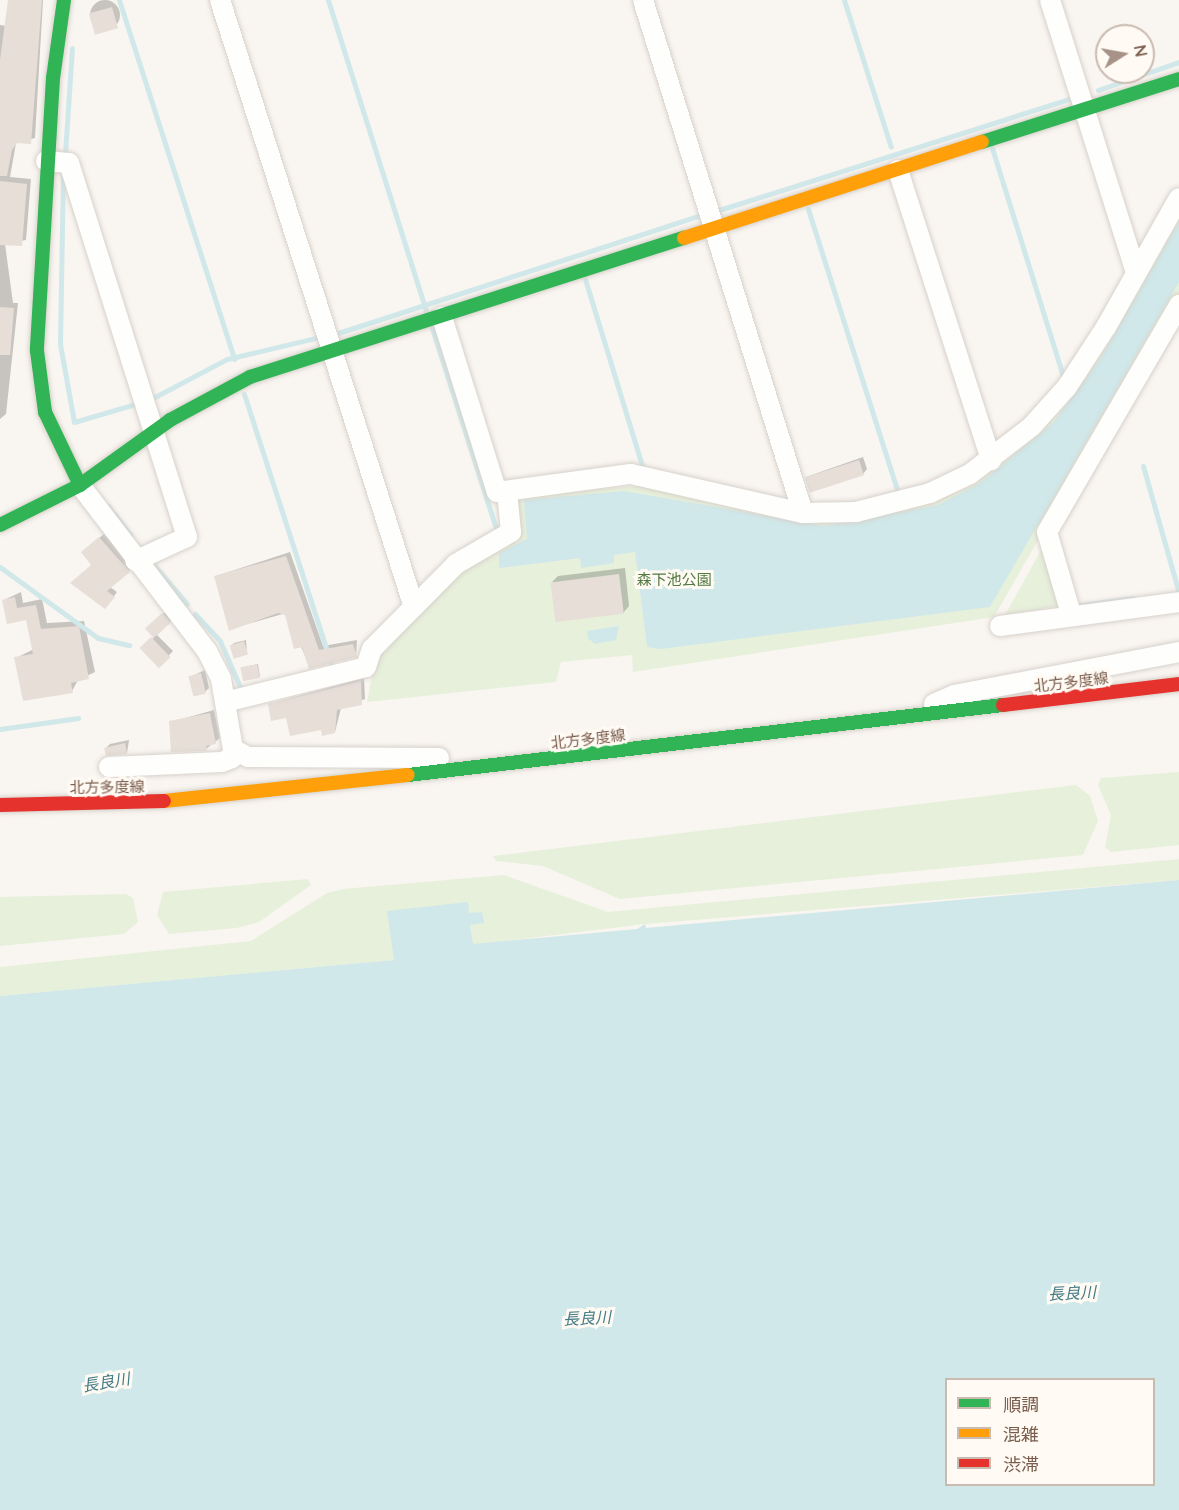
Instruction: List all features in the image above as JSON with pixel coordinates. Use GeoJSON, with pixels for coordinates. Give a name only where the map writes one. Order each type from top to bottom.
{"type":"FeatureCollection","features":[{"type":"Feature","properties":{"kind":"street"},"geometry":{"type":"LineString","coordinates":[[64,0],[46,161],[37,351],[45,412],[80,485],[135,561],[187,621],[221,679],[233,749],[232,758],[222,762],[109,767]]}},
{"type":"Feature","properties":{"kind":"street"},"geometry":{"type":"LineString","coordinates":[[220,0],[414,608]]}},
{"type":"Feature","properties":{"kind":"street"},"geometry":{"type":"LineString","coordinates":[[643,0],[803,513]]}},
{"type":"Feature","properties":{"kind":"street"},"geometry":{"type":"LineString","coordinates":[[1050,0],[1135,269]]}},
{"type":"Feature","properties":{"kind":"street"},"geometry":{"type":"LineString","coordinates":[[0,525],[80,485],[155,431],[222,388],[331,350],[435,319],[1179,79]]}},
{"type":"Feature","properties":{"kind":"street"},"geometry":{"type":"LineString","coordinates":[[46,161],[69,162],[187,537],[135,561]]}},
{"type":"Feature","properties":{"kind":"street"},"geometry":{"type":"LineString","coordinates":[[898,170],[992,460]]}},
{"type":"Feature","properties":{"kind":"street"},"geometry":{"type":"LineString","coordinates":[[435,319],[497,492],[631,474],[803,513],[856,512],[930,493],[992,460],[1032,426],[1067,387],[1179,198]]}},
{"type":"Feature","properties":{"kind":"street"},"geometry":{"type":"LineString","coordinates":[[1071,614],[1047,532],[1179,305]]}},
{"type":"Feature","properties":{"kind":"street"},"geometry":{"type":"LineString","coordinates":[[225,702],[366,667],[372,649],[456,564],[511,532],[507,491]]}},
{"type":"Feature","properties":{"kind":"street"},"geometry":{"type":"LineString","coordinates":[[1000,626],[1071,614],[1179,602]]}},
{"type":"Feature","properties":{"kind":"street"},"geometry":{"type":"LineString","coordinates":[[899,720],[954,695],[1179,652]]}},
{"type":"Feature","properties":{"kind":"street","name":"北方多度線"},"geometry":{"type":"LineString","coordinates":[[0,805],[139,804],[548,761],[899,720],[1179,684]]}},
{"type":"Feature","properties":{"kind":"street"},"geometry":{"type":"LineString","coordinates":[[233,749],[248,757],[548,761]]}},
{"type":"Feature","properties":{"kind":"green space","name":"森下池公園"},"geometry":{"type":"Polygon","coordinates":[[[1179,212],[1179,294],[994,617],[633,672],[632,655],[561,662],[556,682],[367,702],[376,654],[459,568],[520,535],[516,496],[638,486],[750,509],[894,509],[1031,437],[1179,212]]]}},
{"type":"Feature","properties":{"kind":"green space"},"geometry":{"type":"Polygon","coordinates":[[[1045,543],[1064,605],[1005,615],[1045,543]]]}},
{"type":"Feature","properties":{"kind":"green space"},"geometry":{"type":"Polygon","coordinates":[[[1179,772],[1179,845],[1111,852],[1105,847],[1111,815],[1098,785],[1101,778],[1179,772]]]}},
{"type":"Feature","properties":{"kind":"green space"},"geometry":{"type":"Polygon","coordinates":[[[1076,785],[1090,796],[1098,821],[1083,855],[620,899],[543,866],[496,861],[493,856],[1076,785]]]}},
{"type":"Feature","properties":{"kind":"green space"},"geometry":{"type":"Polygon","coordinates":[[[1179,859],[1179,880],[645,924],[472,945],[470,924],[483,923],[469,913],[388,911],[395,960],[0,996],[0,967],[251,941],[327,893],[343,889],[504,875],[608,912],[1179,859]]]}},
{"type":"Feature","properties":{"kind":"green space"},"geometry":{"type":"Polygon","coordinates":[[[308,879],[311,885],[259,922],[237,928],[169,934],[157,915],[163,892],[308,879]]]}},
{"type":"Feature","properties":{"kind":"green space"},"geometry":{"type":"Polygon","coordinates":[[[126,894],[133,898],[138,922],[124,934],[0,946],[0,897],[126,894]]]}},
{"type":"Feature","properties":{"kind":"water","name":"森下池公園"},"geometry":{"type":"Polygon","coordinates":[[[1179,222],[1179,282],[990,607],[661,649],[647,647],[635,552],[614,555],[614,563],[581,568],[580,558],[499,568],[499,553],[527,539],[524,500],[624,491],[824,526],[938,505],[980,483],[1053,423],[1100,359],[1179,222]]]}},
{"type":"Feature","properties":{"kind":"water"},"geometry":{"type":"Polygon","coordinates":[[[619,626],[616,640],[595,644],[588,638],[587,631],[619,626]]]}},
{"type":"Feature","properties":{"kind":"water","name":"長良川"},"geometry":{"type":"Polygon","coordinates":[[[1179,880],[1179,1510],[0,1510],[0,996],[394,960],[387,911],[468,902],[469,913],[482,912],[484,923],[470,925],[473,944],[637,929],[645,924],[646,928],[1179,880]]]}},
{"type":"Feature","properties":{"kind":"building"},"geometry":{"type":"Polygon","coordinates":[[[8,0],[42,0],[31,144],[17,143],[12,150],[7,176],[0,176],[0,60],[8,0]]]}},
{"type":"Feature","properties":{"kind":"building"},"geometry":{"type":"Polygon","coordinates":[[[112,7],[118,28],[95,35],[89,14],[112,7]]]}},
{"type":"Feature","properties":{"kind":"building"},"geometry":{"type":"Polygon","coordinates":[[[0,181],[27,184],[22,246],[0,245],[0,181]]]}},
{"type":"Feature","properties":{"kind":"building"},"geometry":{"type":"Polygon","coordinates":[[[0,307],[14,308],[10,355],[0,355],[0,307]]]}},
{"type":"Feature","properties":{"kind":"building"},"geometry":{"type":"Polygon","coordinates":[[[859,460],[864,475],[810,493],[805,478],[859,460]]]}},
{"type":"Feature","properties":{"kind":"building"},"geometry":{"type":"Polygon","coordinates":[[[99,537],[130,572],[107,591],[115,597],[105,609],[70,583],[91,565],[81,552],[99,537]]]}},
{"type":"Feature","properties":{"kind":"building"},"geometry":{"type":"Polygon","coordinates":[[[286,556],[319,650],[353,644],[357,657],[309,669],[302,647],[294,649],[285,615],[278,613],[229,631],[214,576],[286,556]]]}},
{"type":"Feature","properties":{"kind":"building"},"geometry":{"type":"Polygon","coordinates":[[[619,574],[624,614],[555,622],[551,582],[619,574]]]}},
{"type":"Feature","properties":{"kind":"building"},"geometry":{"type":"Polygon","coordinates":[[[15,597],[17,608],[36,605],[41,629],[79,626],[89,679],[71,683],[73,693],[23,701],[14,657],[33,654],[26,620],[7,624],[2,600],[15,597]]]}},
{"type":"Feature","properties":{"kind":"building"},"geometry":{"type":"Polygon","coordinates":[[[162,613],[171,623],[154,638],[145,628],[162,613]]]}},
{"type":"Feature","properties":{"kind":"building"},"geometry":{"type":"Polygon","coordinates":[[[151,637],[170,657],[159,668],[139,648],[151,637]]]}},
{"type":"Feature","properties":{"kind":"building"},"geometry":{"type":"Polygon","coordinates":[[[244,641],[248,654],[234,659],[230,645],[244,641]]]}},
{"type":"Feature","properties":{"kind":"building"},"geometry":{"type":"Polygon","coordinates":[[[257,664],[260,678],[243,681],[240,668],[257,664]]]}},
{"type":"Feature","properties":{"kind":"building"},"geometry":{"type":"Polygon","coordinates":[[[201,673],[206,693],[193,697],[188,676],[201,673]]]}},
{"type":"Feature","properties":{"kind":"building"},"geometry":{"type":"Polygon","coordinates":[[[361,681],[362,705],[337,710],[335,733],[322,736],[321,730],[290,736],[286,718],[271,721],[268,704],[361,681]]]}},
{"type":"Feature","properties":{"kind":"building"},"geometry":{"type":"Polygon","coordinates":[[[210,713],[216,744],[206,746],[207,751],[171,752],[169,721],[210,713]]]}},
{"type":"Feature","properties":{"kind":"building"},"geometry":{"type":"Polygon","coordinates":[[[125,743],[127,754],[106,756],[104,748],[125,743]]]}},
{"type":"Feature","properties":{"kind":"waterway"},"geometry":{"type":"LineString","coordinates":[[119,0],[234,359]]}},
{"type":"Feature","properties":{"kind":"waterway"},"geometry":{"type":"LineString","coordinates":[[328,0],[426,310]]}},
{"type":"Feature","properties":{"kind":"waterway"},"geometry":{"type":"LineString","coordinates":[[844,0],[891,147]]}},
{"type":"Feature","properties":{"kind":"waterway"},"geometry":{"type":"LineString","coordinates":[[65,153],[72,48]]}},
{"type":"Feature","properties":{"kind":"waterway"},"geometry":{"type":"LineString","coordinates":[[1098,90],[1179,62]]}},
{"type":"Feature","properties":{"kind":"waterway"},"geometry":{"type":"LineString","coordinates":[[716,211],[1072,98]]}},
{"type":"Feature","properties":{"kind":"waterway"},"geometry":{"type":"LineString","coordinates":[[992,148],[1063,376]]}},
{"type":"Feature","properties":{"kind":"waterway"},"geometry":{"type":"LineString","coordinates":[[63,171],[60,344],[74,422],[139,403]]}},
{"type":"Feature","properties":{"kind":"waterway"},"geometry":{"type":"LineString","coordinates":[[808,209],[899,496]]}},
{"type":"Feature","properties":{"kind":"waterway"},"geometry":{"type":"LineString","coordinates":[[335,334],[702,215]]}},
{"type":"Feature","properties":{"kind":"waterway"},"geometry":{"type":"LineString","coordinates":[[585,279],[642,465]]}},
{"type":"Feature","properties":{"kind":"waterway"},"geometry":{"type":"LineString","coordinates":[[432,328],[496,528]]}},
{"type":"Feature","properties":{"kind":"waterway"},"geometry":{"type":"LineString","coordinates":[[151,399],[227,359],[320,337]]}},
{"type":"Feature","properties":{"kind":"waterway"},"geometry":{"type":"LineString","coordinates":[[244,394],[332,667]]}},
{"type":"Feature","properties":{"kind":"waterway"},"geometry":{"type":"LineString","coordinates":[[1143,466],[1179,593]]}},
{"type":"Feature","properties":{"kind":"waterway"},"geometry":{"type":"LineString","coordinates":[[108,506],[131,535]]}},
{"type":"Feature","properties":{"kind":"waterway"},"geometry":{"type":"LineString","coordinates":[[154,565],[187,604]]}},
{"type":"Feature","properties":{"kind":"waterway"},"geometry":{"type":"LineString","coordinates":[[0,567],[98,638],[129,645]]}},
{"type":"Feature","properties":{"kind":"waterway"},"geometry":{"type":"LineString","coordinates":[[1081,605],[1133,598]]}},
{"type":"Feature","properties":{"kind":"waterway"},"geometry":{"type":"LineString","coordinates":[[195,614],[220,641],[241,689]]}},
{"type":"Feature","properties":{"kind":"waterway"},"geometry":{"type":"LineString","coordinates":[[0,729],[78,718]]}},
{"type":"Feature","properties":{"kind":"traffic: fast"},"geometry":{"type":"LineString","coordinates":[[64,0],[53,78],[37,351],[45,412],[80,485]]}},
{"type":"Feature","properties":{"kind":"traffic: fast"},"geometry":{"type":"LineString","coordinates":[[982,142],[1179,79]]}},
{"type":"Feature","properties":{"kind":"traffic: fast"},"geometry":{"type":"LineString","coordinates":[[0,525],[80,485],[170,420],[250,377],[684,238]]}},
{"type":"Feature","properties":{"kind":"traffic: fast"},"geometry":{"type":"LineString","coordinates":[[408,775],[1003,705]]}},
{"type":"Feature","properties":{"kind":"traffic: slow"},"geometry":{"type":"LineString","coordinates":[[684,238],[982,142]]}},
{"type":"Feature","properties":{"kind":"traffic: slow"},"geometry":{"type":"LineString","coordinates":[[164,801],[408,775]]}},
{"type":"Feature","properties":{"kind":"traffic: jam"},"geometry":{"type":"LineString","coordinates":[[1003,705],[1179,684]]}},
{"type":"Feature","properties":{"kind":"traffic: jam"},"geometry":{"type":"LineString","coordinates":[[0,805],[164,801]]}}]}
